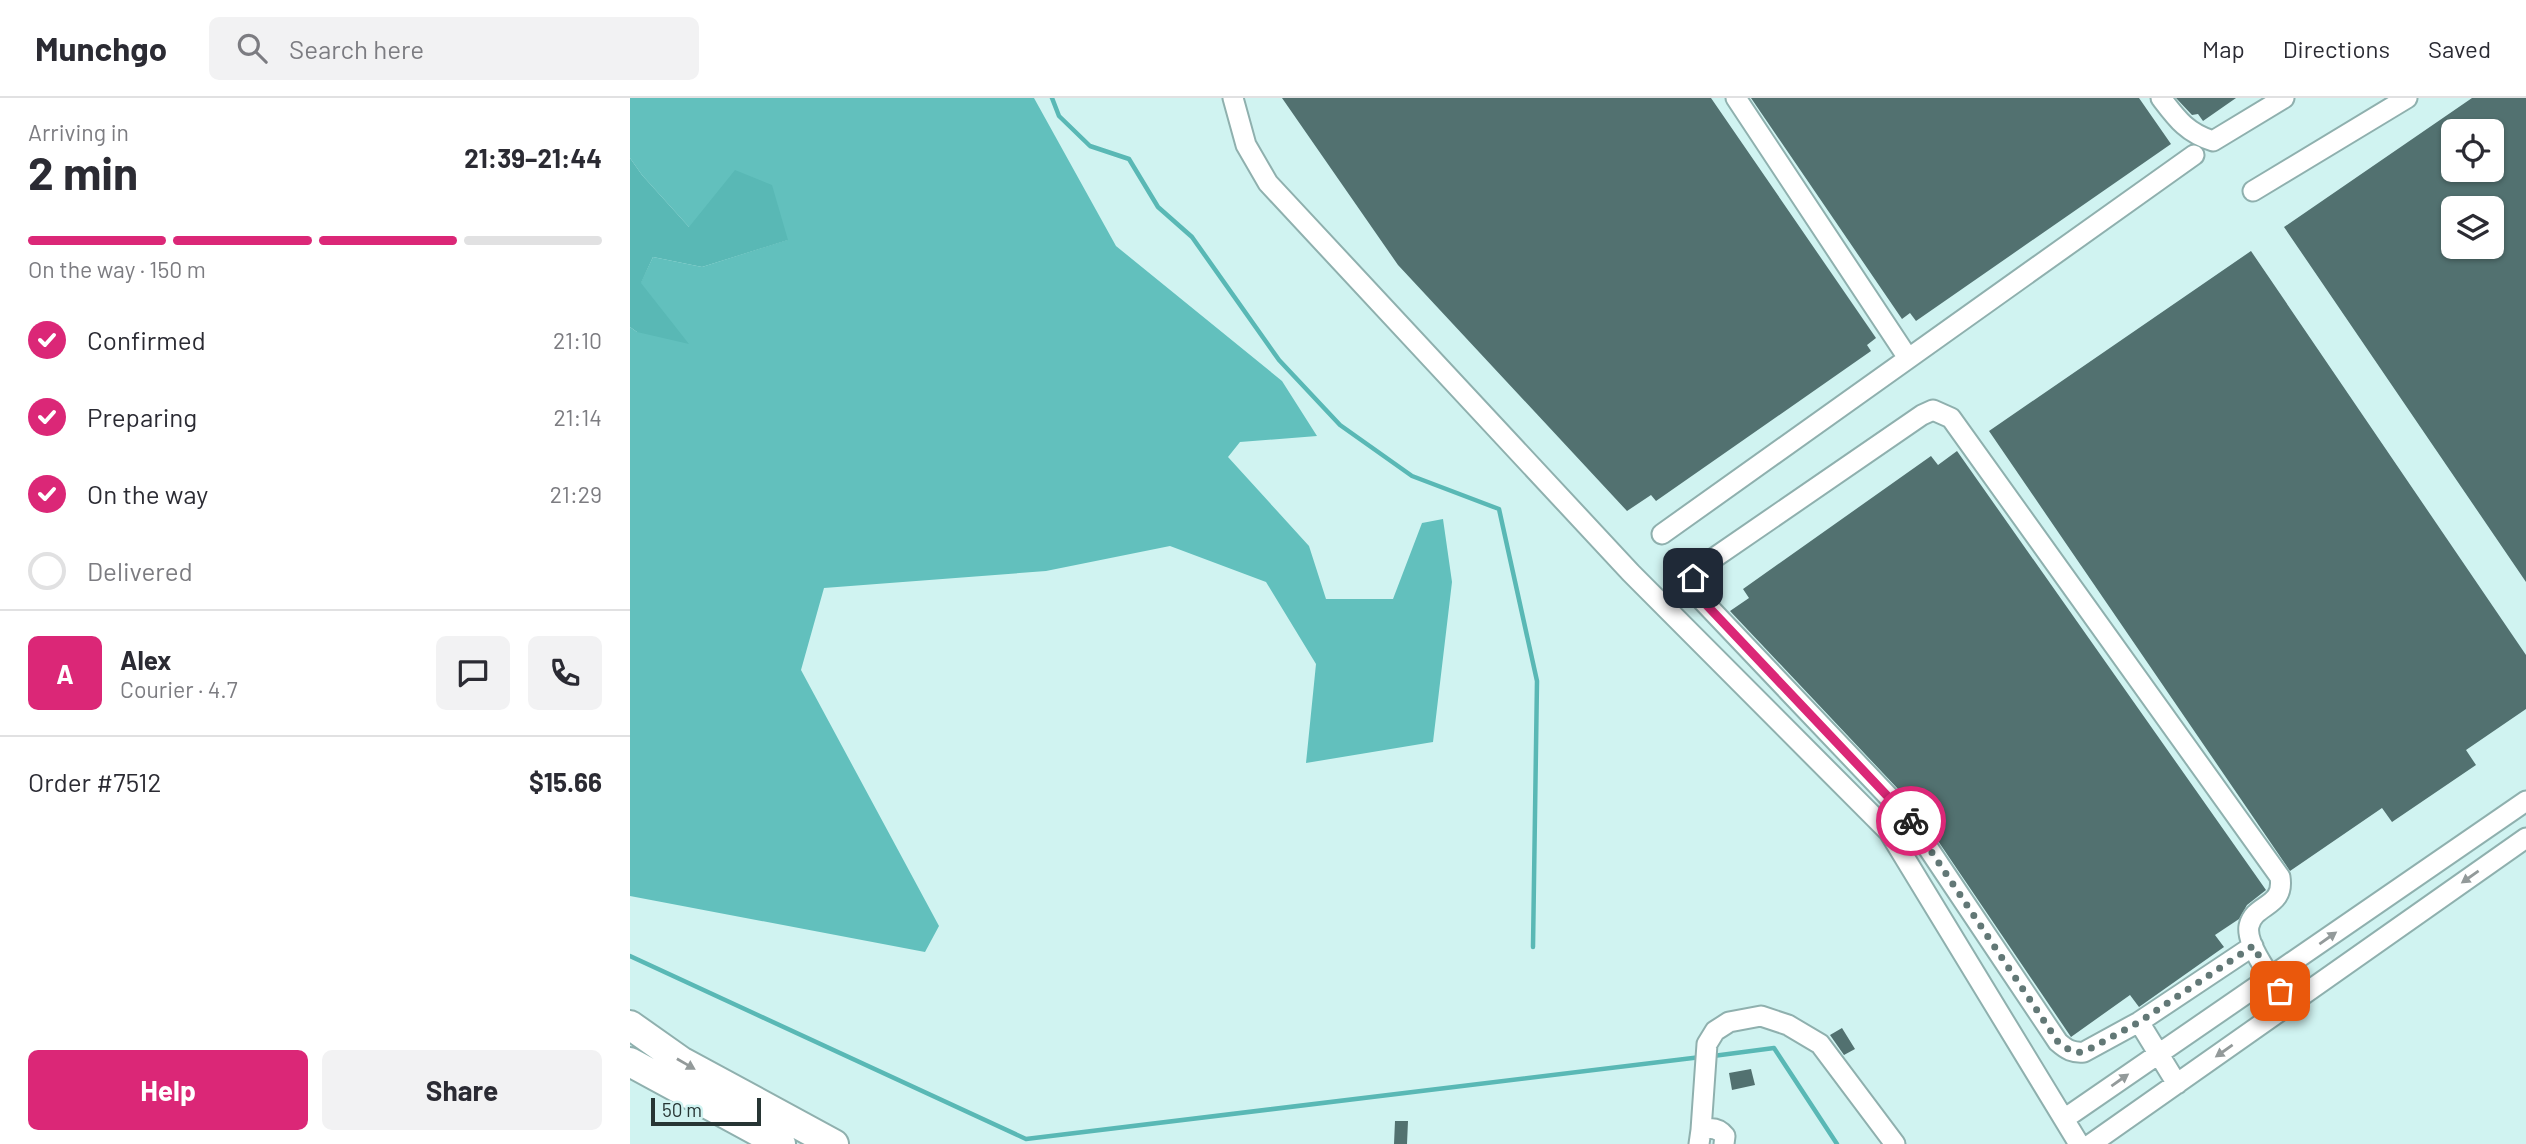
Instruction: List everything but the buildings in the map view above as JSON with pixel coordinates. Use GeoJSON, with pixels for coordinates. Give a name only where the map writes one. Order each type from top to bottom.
{"type":"FeatureCollection","features":[{"type":"Feature","properties":{"kind":"highway"},"geometry":{"type":"LineString","coordinates":[[630,1025],[681,1061],[834,1144]]}},
{"type":"Feature","properties":{"kind":"highway"},"geometry":{"type":"LineString","coordinates":[[630,1062],[781,1144]]}},
{"type":"Feature","properties":{"kind":"street"},"geometry":{"type":"LineString","coordinates":[[1233,98],[1246,145],[1268,183],[1631,573],[1889,832],[2079,1144]]}},
{"type":"Feature","properties":{"kind":"street"},"geometry":{"type":"LineString","coordinates":[[1736,98],[1908,358]]}},
{"type":"Feature","properties":{"kind":"street"},"geometry":{"type":"LineString","coordinates":[[2161,98],[2174,116],[2195,135],[2213,141],[2284,98]]}},
{"type":"Feature","properties":{"kind":"street"},"geometry":{"type":"LineString","coordinates":[[2253,191],[2407,98]]}},
{"type":"Feature","properties":{"kind":"street"},"geometry":{"type":"LineString","coordinates":[[1662,534],[2194,155]]}},
{"type":"Feature","properties":{"kind":"street"},"geometry":{"type":"LineString","coordinates":[[2253,946],[2139,1022],[2084,1052],[2075,1052],[2058,1042],[1906,815],[1699,597],[1693,578],[1698,569],[1922,415],[1933,410],[1951,418],[2280,877],[2282,887],[2278,897],[2253,917],[2249,924],[2249,934],[2271,977],[2290,1004]]}},
{"type":"Feature","properties":{"kind":"street"},"geometry":{"type":"LineString","coordinates":[[2064,1119],[2526,801]]}},
{"type":"Feature","properties":{"kind":"street"},"geometry":{"type":"LineString","coordinates":[[2091,1144],[2526,838]]}},
{"type":"Feature","properties":{"kind":"street"},"geometry":{"type":"LineString","coordinates":[[1724,1144],[1725,1136],[1720,1130],[1700,1137],[1707,1044],[1715,1031],[1729,1022],[1761,1016],[1788,1025],[1820,1044],[1895,1144]]}},
{"type":"Feature","properties":{"kind":"street"},"geometry":{"type":"LineString","coordinates":[[2139,1022],[2177,1084]]}},
{"type":"Feature","properties":{"kind":"shaded area"},"geometry":{"type":"Polygon","coordinates":[[[630,98],[1034,98],[1116,246],[1282,381],[1317,436],[1240,442],[1228,457],[1309,546],[1326,599],[1393,599],[1422,523],[1443,519],[1452,582],[1433,742],[1306,763],[1316,664],[1266,582],[1170,546],[1046,571],[824,588],[801,670],[939,926],[925,952],[630,896],[630,327],[637,332],[641,282],[653,257],[702,267],[787,240],[689,227],[630,158],[630,98]]]}},
{"type":"Feature","properties":{"kind":"shaded area"},"geometry":{"type":"Polygon","coordinates":[[[630,158],[689,227],[735,170],[772,185],[788,240],[702,267],[653,257],[641,283],[689,344],[637,332],[630,327],[630,158]]]}},
{"type":"Feature","properties":{"kind":"waterway"},"geometry":{"type":"LineString","coordinates":[[1052,98],[1059,116],[1090,146],[1129,159],[1158,207],[1192,237],[1279,360],[1340,425],[1412,476],[1499,509],[1537,681],[1533,947]]}},
{"type":"Feature","properties":{"kind":"waterway"},"geometry":{"type":"LineString","coordinates":[[630,956],[1026,1139],[1701,1057]]}},
{"type":"Feature","properties":{"kind":"waterway"},"geometry":{"type":"LineString","coordinates":[[1713,1056],[1774,1048],[1837,1144]]}},
{"type":"Feature","properties":{"kind":"way so far"},"geometry":{"type":"LineString","coordinates":[[1911,821],[2058,1042],[2066,1049],[2084,1052],[2139,1022],[2253,946],[2280,991]]}},
{"type":"Feature","properties":{"kind":"route"},"geometry":{"type":"LineString","coordinates":[[1693,578],[1699,597],[1911,821]]}}]}
